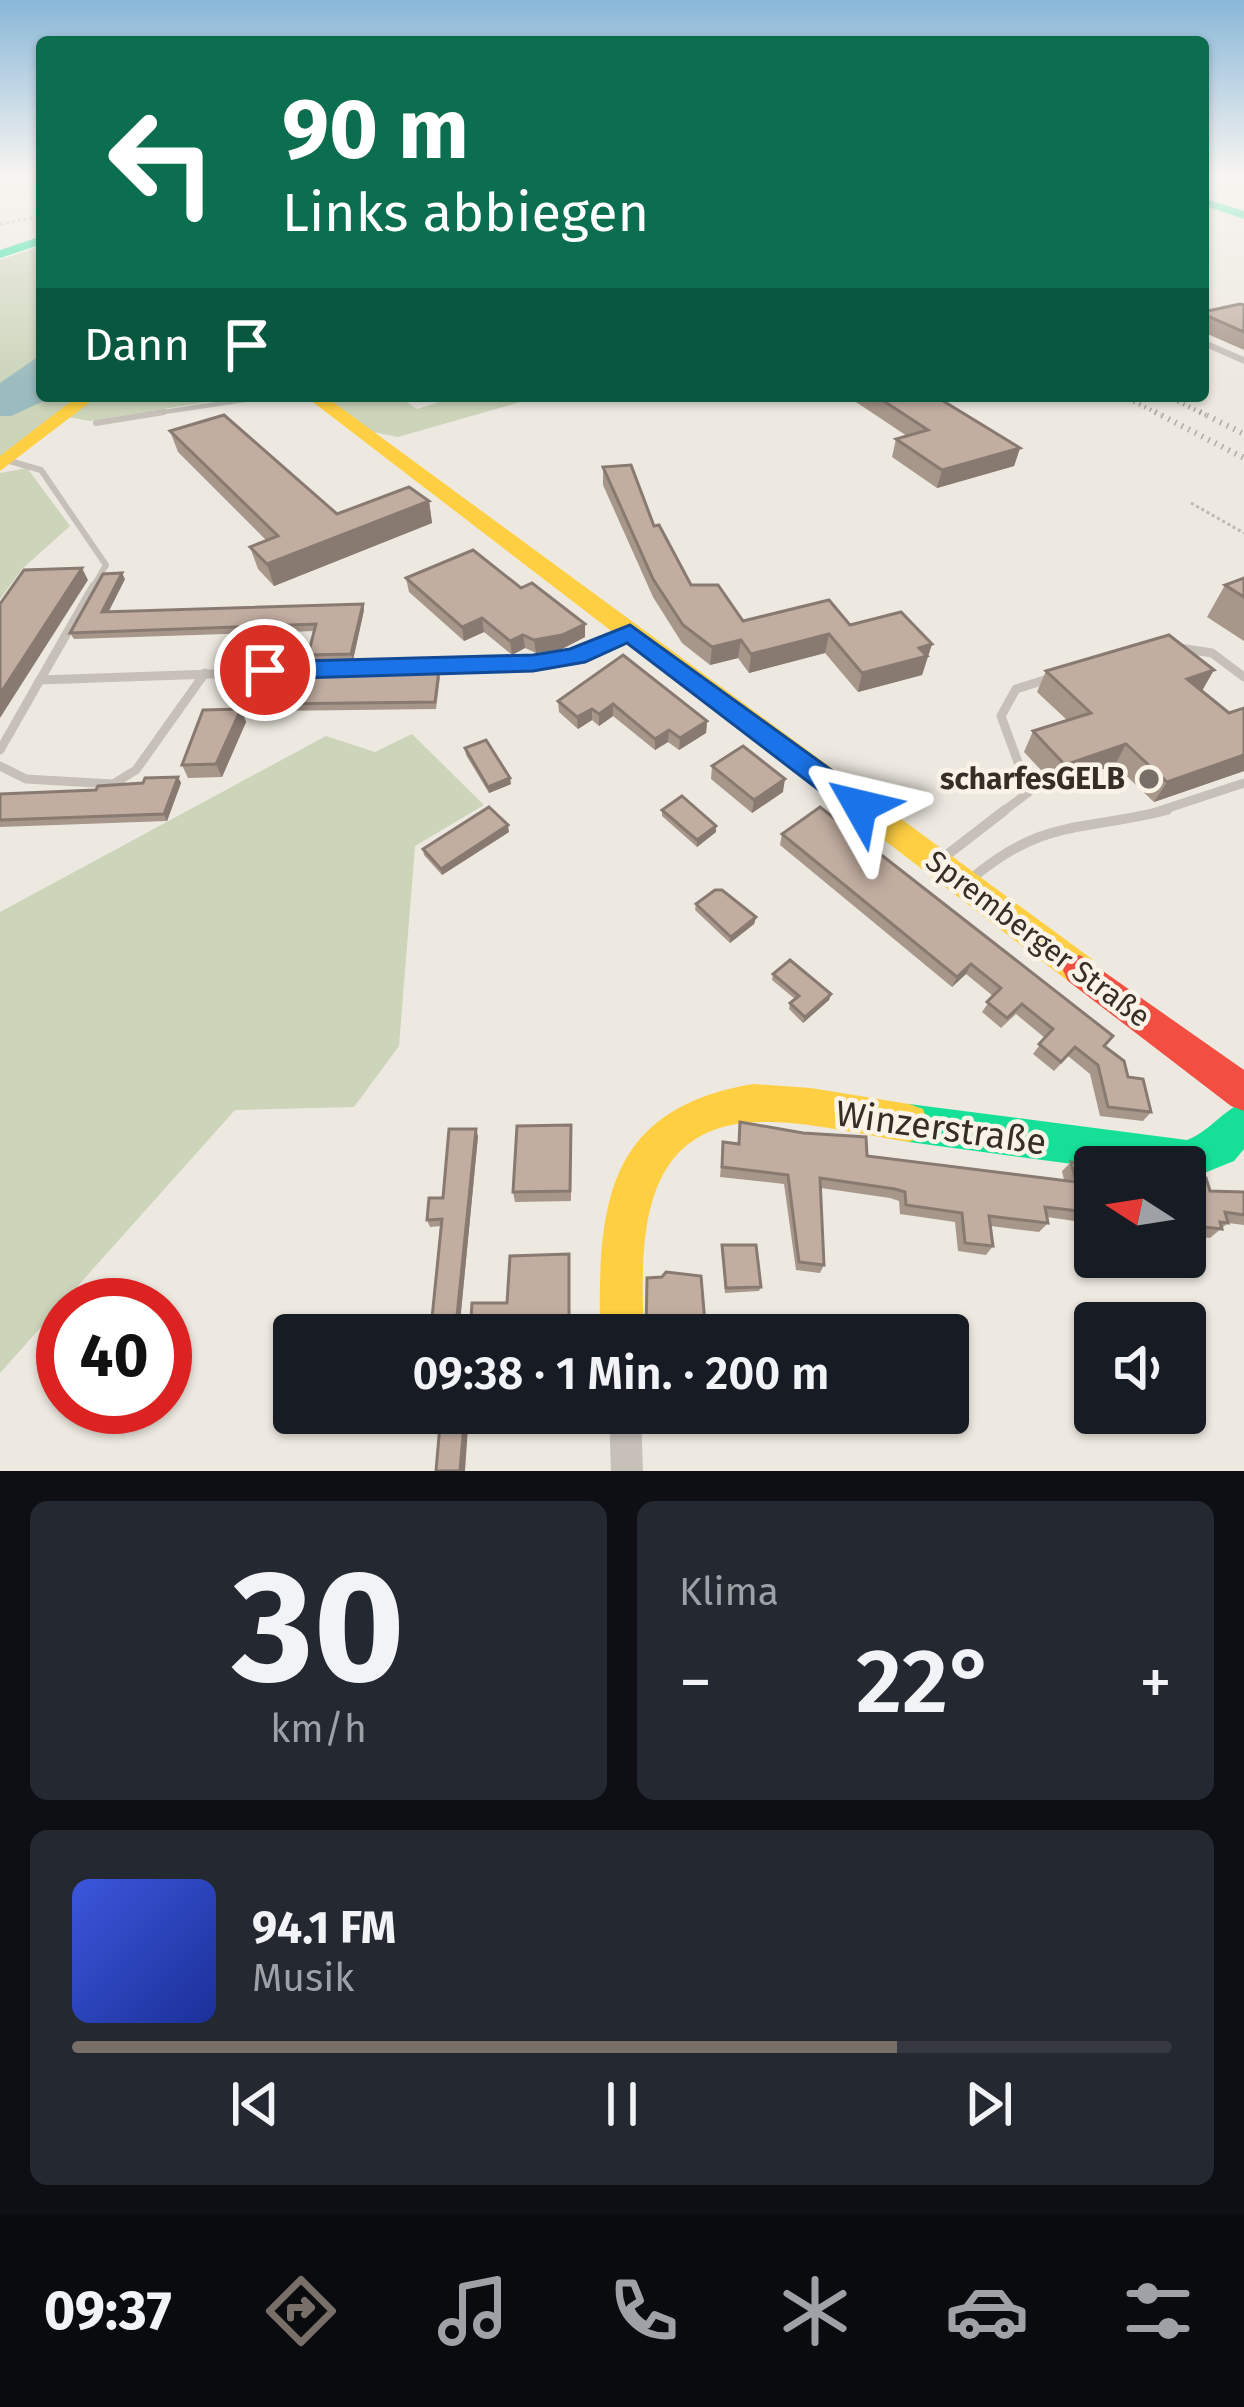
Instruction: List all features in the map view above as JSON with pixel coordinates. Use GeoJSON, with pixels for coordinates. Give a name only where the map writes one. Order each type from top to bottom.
{"type":"FeatureCollection","features":[{"type":"Feature","properties":{"kind":"main road"},"geometry":{"type":"LineString","coordinates":[[0,254],[34,243]]}},
{"type":"Feature","properties":{"kind":"main road","name":"Spremberger Straße"},"geometry":{"type":"LineString","coordinates":[[322,402],[1244,1093]]}},
{"type":"Feature","properties":{"kind":"main road"},"geometry":{"type":"LineString","coordinates":[[3,463],[92,410]]}},
{"type":"Feature","properties":{"kind":"main road","name":"Winzerstraße"},"geometry":{"type":"LineString","coordinates":[[621,1314],[619,1241],[627,1197],[664,1134],[704,1111],[756,1103],[1187,1160],[1220,1147],[1244,1121]]}},
{"type":"Feature","properties":{"kind":"street"},"geometry":{"type":"LineString","coordinates":[[1209,345],[1244,361]]}},
{"type":"Feature","properties":{"kind":"street"},"geometry":{"type":"LineString","coordinates":[[626,1434],[627,1471]]}},
{"type":"Feature","properties":{"kind":"lane"},"geometry":{"type":"LineString","coordinates":[[92,410],[194,402]]}},
{"type":"Feature","properties":{"kind":"lane"},"geometry":{"type":"LineString","coordinates":[[0,750],[106,565],[41,470],[3,463]]}},
{"type":"Feature","properties":{"kind":"lane"},"geometry":{"type":"LineString","coordinates":[[40,680],[533,663],[576,656],[630,632]]}},
{"type":"Feature","properties":{"kind":"lane"},"geometry":{"type":"LineString","coordinates":[[1162,645],[1212,653],[1244,677]]}},
{"type":"Feature","properties":{"kind":"lane"},"geometry":{"type":"LineString","coordinates":[[0,766],[26,778],[112,784],[136,770],[205,673]]}},
{"type":"Feature","properties":{"kind":"lane"},"geometry":{"type":"LineString","coordinates":[[936,863],[1029,792],[1001,716],[1016,689],[1058,676]]}},
{"type":"Feature","properties":{"kind":"lane"},"geometry":{"type":"LineString","coordinates":[[964,885],[1006,848],[1058,828],[1162,812],[1244,783]]}},
{"type":"Feature","properties":{"kind":"path"},"geometry":{"type":"LineString","coordinates":[[1191,503],[1244,533]]}},
{"type":"Feature","properties":{"kind":"green space"},"geometry":{"type":"Polygon","coordinates":[[[36,248],[36,402],[81,402],[0,465],[0,260],[36,248]]]}},
{"type":"Feature","properties":{"kind":"green space"},"geometry":{"type":"Polygon","coordinates":[[[85,402],[207,402],[90,421],[69,417],[85,402]]]}},
{"type":"Feature","properties":{"kind":"green space"},"geometry":{"type":"Polygon","coordinates":[[[333,402],[407,402],[417,409],[439,402],[520,402],[398,437],[373,432],[333,402]]]}},
{"type":"Feature","properties":{"kind":"green space"},"geometry":{"type":"Polygon","coordinates":[[[27,468],[70,526],[22,569],[0,599],[0,473],[27,468]]]}},
{"type":"Feature","properties":{"kind":"green space"},"geometry":{"type":"Polygon","coordinates":[[[412,734],[484,805],[415,846],[399,1046],[354,1107],[235,1110],[85,1278],[36,1278],[36,1333],[0,1373],[0,912],[326,736],[375,752],[412,734]]]}},
{"type":"Feature","properties":{"kind":"water"},"geometry":{"type":"Polygon","coordinates":[[[36,358],[36,402],[42,402],[0,416],[0,383],[36,358]]]}},
{"type":"Feature","properties":{"kind":"building"},"geometry":{"type":"Polygon","coordinates":[[[1244,305],[1244,332],[1209,317],[1209,311],[1244,305]]]}},
{"type":"Feature","properties":{"kind":"building"},"geometry":{"type":"Polygon","coordinates":[[[885,402],[945,402],[1020,448],[942,470],[896,439],[928,430],[885,402]]]}},
{"type":"Feature","properties":{"kind":"building"},"geometry":{"type":"Polygon","coordinates":[[[224,415],[337,514],[409,487],[429,501],[267,564],[250,547],[278,536],[170,431],[224,415]]]}},
{"type":"Feature","properties":{"kind":"building"},"geometry":{"type":"Polygon","coordinates":[[[631,465],[654,526],[659,525],[691,585],[718,585],[743,621],[829,600],[850,625],[901,612],[932,644],[919,648],[927,656],[862,673],[829,634],[751,654],[741,640],[712,647],[683,625],[653,579],[603,467],[631,465]]]}},
{"type":"Feature","properties":{"kind":"building"},"geometry":{"type":"Polygon","coordinates":[[[473,550],[521,588],[532,583],[585,624],[562,635],[534,640],[523,635],[510,641],[482,618],[462,627],[406,578],[473,550]]]}},
{"type":"Feature","properties":{"kind":"building"},"geometry":{"type":"Polygon","coordinates":[[[82,568],[0,694],[0,604],[24,570],[82,568]]]}},
{"type":"Feature","properties":{"kind":"building"},"geometry":{"type":"Polygon","coordinates":[[[122,573],[102,612],[363,604],[351,654],[308,655],[316,624],[70,633],[103,574],[122,573]]]}},
{"type":"Feature","properties":{"kind":"building"},"geometry":{"type":"Polygon","coordinates":[[[1244,578],[1244,597],[1225,585],[1244,578]]]}},
{"type":"Feature","properties":{"kind":"building"},"geometry":{"type":"Polygon","coordinates":[[[1169,635],[1214,670],[1187,679],[1229,713],[1244,708],[1244,755],[1167,782],[1126,744],[1065,765],[1033,731],[1091,713],[1046,671],[1169,635]]]}},
{"type":"Feature","properties":{"kind":"building"},"geometry":{"type":"Polygon","coordinates":[[[623,655],[707,721],[680,738],[669,730],[655,739],[613,704],[599,714],[592,709],[577,717],[558,701],[623,655]]]}},
{"type":"Feature","properties":{"kind":"building"},"geometry":{"type":"Polygon","coordinates":[[[439,670],[435,702],[269,704],[277,678],[439,670]]]}},
{"type":"Feature","properties":{"kind":"building"},"geometry":{"type":"Polygon","coordinates":[[[241,709],[216,764],[182,765],[203,710],[241,709]]]}},
{"type":"Feature","properties":{"kind":"building"},"geometry":{"type":"Polygon","coordinates":[[[486,740],[510,778],[488,787],[465,748],[486,740]]]}},
{"type":"Feature","properties":{"kind":"building"},"geometry":{"type":"Polygon","coordinates":[[[743,746],[785,779],[754,800],[712,766],[743,746]]]}},
{"type":"Feature","properties":{"kind":"building"},"geometry":{"type":"Polygon","coordinates":[[[178,777],[164,814],[0,820],[0,794],[96,790],[98,786],[143,783],[145,778],[178,777]]]}},
{"type":"Feature","properties":{"kind":"building"},"geometry":{"type":"Polygon","coordinates":[[[682,796],[716,826],[697,840],[662,810],[682,796]]]}},
{"type":"Feature","properties":{"kind":"building"},"geometry":{"type":"Polygon","coordinates":[[[489,807],[508,825],[441,869],[423,849],[489,807]]]}},
{"type":"Feature","properties":{"kind":"building"},"geometry":{"type":"Polygon","coordinates":[[[820,807],[1113,1036],[1104,1046],[1124,1061],[1128,1077],[1143,1079],[1151,1112],[1108,1107],[1098,1065],[1075,1047],[1061,1062],[1039,1044],[1053,1029],[1022,1004],[1007,1018],[987,1002],[1001,988],[971,964],[957,977],[782,834],[820,807]]]}},
{"type":"Feature","properties":{"kind":"building"},"geometry":{"type":"Polygon","coordinates":[[[722,890],[756,917],[731,937],[696,904],[722,890]]]}},
{"type":"Feature","properties":{"kind":"building"},"geometry":{"type":"Polygon","coordinates":[[[790,960],[831,994],[805,1017],[790,1003],[799,996],[773,974],[790,960]]]}},
{"type":"Feature","properties":{"kind":"building"},"geometry":{"type":"Polygon","coordinates":[[[740,1122],[866,1137],[867,1156],[1074,1182],[1074,1210],[1045,1207],[1048,1223],[989,1216],[993,1246],[965,1243],[962,1213],[906,1205],[905,1192],[895,1189],[820,1178],[824,1265],[799,1262],[788,1175],[722,1167],[723,1142],[739,1144],[740,1122]]]}},
{"type":"Feature","properties":{"kind":"building"},"geometry":{"type":"Polygon","coordinates":[[[571,1125],[570,1191],[513,1192],[517,1126],[571,1125]]]}},
{"type":"Feature","properties":{"kind":"building"},"geometry":{"type":"Polygon","coordinates":[[[449,1129],[476,1129],[457,1314],[432,1314],[442,1219],[427,1220],[429,1198],[443,1198],[449,1129]]]}},
{"type":"Feature","properties":{"kind":"building"},"geometry":{"type":"Polygon","coordinates":[[[1206,1178],[1210,1191],[1244,1192],[1244,1215],[1225,1212],[1228,1223],[1220,1222],[1222,1229],[1206,1227],[1206,1178]]]}},
{"type":"Feature","properties":{"kind":"building"},"geometry":{"type":"Polygon","coordinates":[[[722,1245],[756,1245],[761,1287],[726,1288],[722,1245]]]}},
{"type":"Feature","properties":{"kind":"building"},"geometry":{"type":"Polygon","coordinates":[[[569,1254],[569,1314],[471,1314],[472,1303],[507,1303],[510,1256],[569,1254]]]}},
{"type":"Feature","properties":{"kind":"building"},"geometry":{"type":"Polygon","coordinates":[[[666,1272],[701,1276],[704,1314],[646,1314],[647,1278],[666,1272]]]}},
{"type":"Feature","properties":{"kind":"building"},"geometry":{"type":"Polygon","coordinates":[[[439,1434],[463,1434],[460,1471],[436,1471],[439,1434]]]}},
{"type":"Feature","properties":{"kind":"railway"},"geometry":{"type":"LineString","coordinates":[[1135,402],[1155,412]]}},
{"type":"Feature","properties":{"kind":"railway"},"geometry":{"type":"LineString","coordinates":[[1179,402],[1206,415]]}},
{"type":"Feature","properties":{"kind":"railway"},"geometry":{"type":"LineString","coordinates":[[1155,412],[1161,415]]}},
{"type":"Feature","properties":{"kind":"railway"},"geometry":{"type":"LineString","coordinates":[[1155,412],[1244,458]]}},
{"type":"Feature","properties":{"kind":"railway"},"geometry":{"type":"LineString","coordinates":[[1200,412],[1206,415]]}},
{"type":"Feature","properties":{"kind":"railway"},"geometry":{"type":"LineString","coordinates":[[1206,415],[1244,434]]}},
{"type":"Feature","properties":{"kind":"traffic: fast"},"geometry":{"type":"LineString","coordinates":[[0,254],[34,243]]}},
{"type":"Feature","properties":{"kind":"traffic: fast"},"geometry":{"type":"LineString","coordinates":[[909,1123],[1187,1160],[1220,1147],[1244,1121]]}},
{"type":"Feature","properties":{"kind":"traffic: slow"},"geometry":{"type":"LineString","coordinates":[[0,465],[81,402]]}},
{"type":"Feature","properties":{"kind":"traffic: slow"},"geometry":{"type":"LineString","coordinates":[[322,402],[1080,970]]}},
{"type":"Feature","properties":{"kind":"traffic: slow"},"geometry":{"type":"LineString","coordinates":[[621,1314],[622,1257],[636,1183],[652,1152],[676,1127],[709,1111],[753,1103],[909,1123]]}},
{"type":"Feature","properties":{"kind":"traffic: jam"},"geometry":{"type":"LineString","coordinates":[[1080,970],[1244,1093]]}},
{"type":"Feature","properties":{"kind":"place","name":"scharfesGELB"},"geometry":{"type":"Point","coordinates":[1149,779]}},
{"type":"Feature","properties":{"kind":"route"},"geometry":{"type":"LineString","coordinates":[[265,670],[533,663],[576,656],[630,632],[860,806]]}}]}
